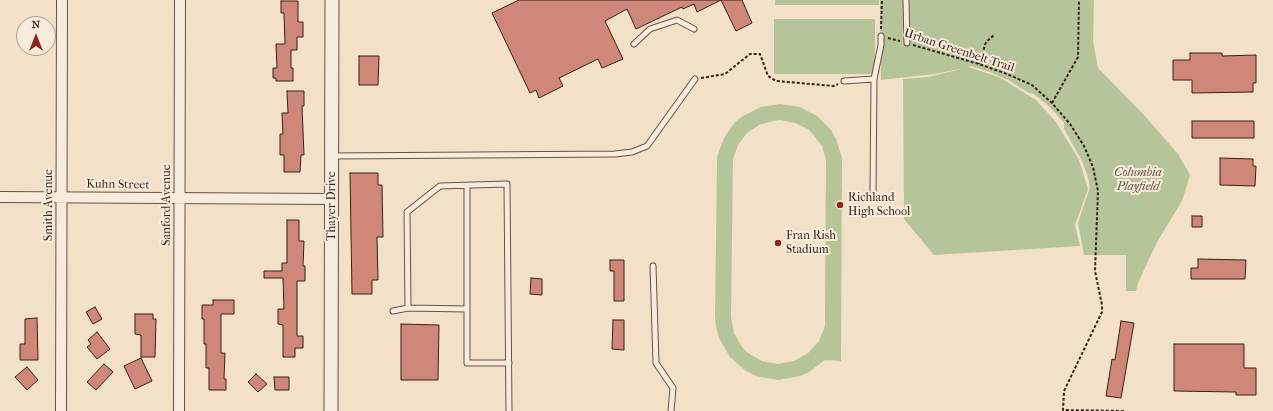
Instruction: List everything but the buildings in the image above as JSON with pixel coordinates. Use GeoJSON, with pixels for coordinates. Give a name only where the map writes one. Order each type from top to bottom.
{"type":"FeatureCollection","features":[{"type":"Feature","properties":{"kind":"street","name":"Smith Avenue"},"geometry":{"type":"LineString","coordinates":[[61,411],[62,0]]}},
{"type":"Feature","properties":{"kind":"street","name":"Sanford Avenue"},"geometry":{"type":"LineString","coordinates":[[179,411],[180,0]]}},
{"type":"Feature","properties":{"kind":"street","name":"Thayer Drive"},"geometry":{"type":"LineString","coordinates":[[331,411],[332,0]]}},
{"type":"Feature","properties":{"kind":"street","name":"Kuhn Street"},"geometry":{"type":"LineString","coordinates":[[0,197],[332,199]]}},
{"type":"Feature","properties":{"kind":"lane"},"geometry":{"type":"LineString","coordinates":[[906,0],[907,43]]}},
{"type":"Feature","properties":{"kind":"lane"},"geometry":{"type":"LineString","coordinates":[[634,44],[650,29],[677,20],[694,29]]}},
{"type":"Feature","properties":{"kind":"lane"},"geometry":{"type":"LineString","coordinates":[[873,191],[874,79],[881,45],[881,36]]}},
{"type":"Feature","properties":{"kind":"lane"},"geometry":{"type":"LineString","coordinates":[[332,156],[615,154],[632,152],[647,146],[695,78]]}},
{"type":"Feature","properties":{"kind":"lane"},"geometry":{"type":"LineString","coordinates":[[844,81],[874,79]]}},
{"type":"Feature","properties":{"kind":"lane"},"geometry":{"type":"LineString","coordinates":[[408,308],[407,212],[440,186],[507,184],[509,411]]}},
{"type":"Feature","properties":{"kind":"lane"},"geometry":{"type":"LineString","coordinates":[[467,186],[467,363],[509,363]]}},
{"type":"Feature","properties":{"kind":"lane"},"geometry":{"type":"LineString","coordinates":[[653,266],[656,363],[673,388],[671,411]]}},
{"type":"Feature","properties":{"kind":"lane"},"geometry":{"type":"LineString","coordinates":[[393,311],[408,308],[467,309]]}},
{"type":"Feature","properties":{"kind":"path"},"geometry":{"type":"LineString","coordinates":[[881,36],[882,0]]}},
{"type":"Feature","properties":{"kind":"path"},"geometry":{"type":"LineString","coordinates":[[1052,103],[1078,57],[1079,0]]}},
{"type":"Feature","properties":{"kind":"path"},"geometry":{"type":"LineString","coordinates":[[979,64],[986,42],[994,35]]}},
{"type":"Feature","properties":{"kind":"path","name":"Urban Greenbelt Trail"},"geometry":{"type":"LineString","coordinates":[[881,36],[979,64],[1032,85],[1052,103],[1070,124],[1084,146],[1093,167],[1098,191],[1095,271],[1102,312],[1064,391],[1063,410],[1124,411]]}},
{"type":"Feature","properties":{"kind":"path"},"geometry":{"type":"LineString","coordinates":[[695,78],[725,74],[750,54],[760,54],[768,76],[776,81],[834,86],[844,81]]}},
{"type":"Feature","properties":{"kind":"green space"},"geometry":{"type":"Polygon","coordinates":[[[775,0],[879,0],[879,5],[775,5],[775,0]]]}},
{"type":"Feature","properties":{"kind":"green space","name":"Columbia Playfield"},"geometry":{"type":"Polygon","coordinates":[[[880,0],[1094,0],[1093,41],[1098,68],[1144,115],[1178,154],[1190,175],[1182,201],[1157,242],[1138,283],[1136,291],[1126,291],[1126,255],[1084,255],[1078,223],[1090,187],[1082,161],[1064,129],[1064,123],[1050,107],[1034,94],[1029,93],[1008,80],[990,72],[971,66],[968,67],[999,77],[1036,100],[1056,122],[1079,160],[1088,189],[1075,225],[1080,246],[934,255],[904,219],[903,79],[928,77],[965,68],[934,74],[881,80],[880,0]]]}},
{"type":"Feature","properties":{"kind":"green space"},"geometry":{"type":"Polygon","coordinates":[[[774,19],[875,19],[875,74],[774,74],[774,19]]]}},
{"type":"Feature","properties":{"kind":"green space"},"geometry":{"type":"Polygon","coordinates":[[[780,104],[800,107],[817,116],[831,130],[836,139],[842,158],[841,361],[825,360],[809,372],[800,376],[778,380],[756,376],[746,371],[730,357],[719,338],[715,316],[717,157],[724,138],[735,122],[761,107],[780,104]],[[780,120],[759,125],[747,133],[738,145],[733,159],[731,317],[734,333],[742,347],[748,353],[762,361],[778,364],[794,361],[808,353],[819,341],[825,326],[826,160],[822,146],[813,134],[808,129],[795,123],[780,120]]]}},
{"type":"Feature","properties":{"kind":"place","name":"Richland High School"},"geometry":{"type":"Point","coordinates":[840,205]}},
{"type":"Feature","properties":{"kind":"place","name":"Fran Rish Stadium"},"geometry":{"type":"Point","coordinates":[778,243]}}]}
